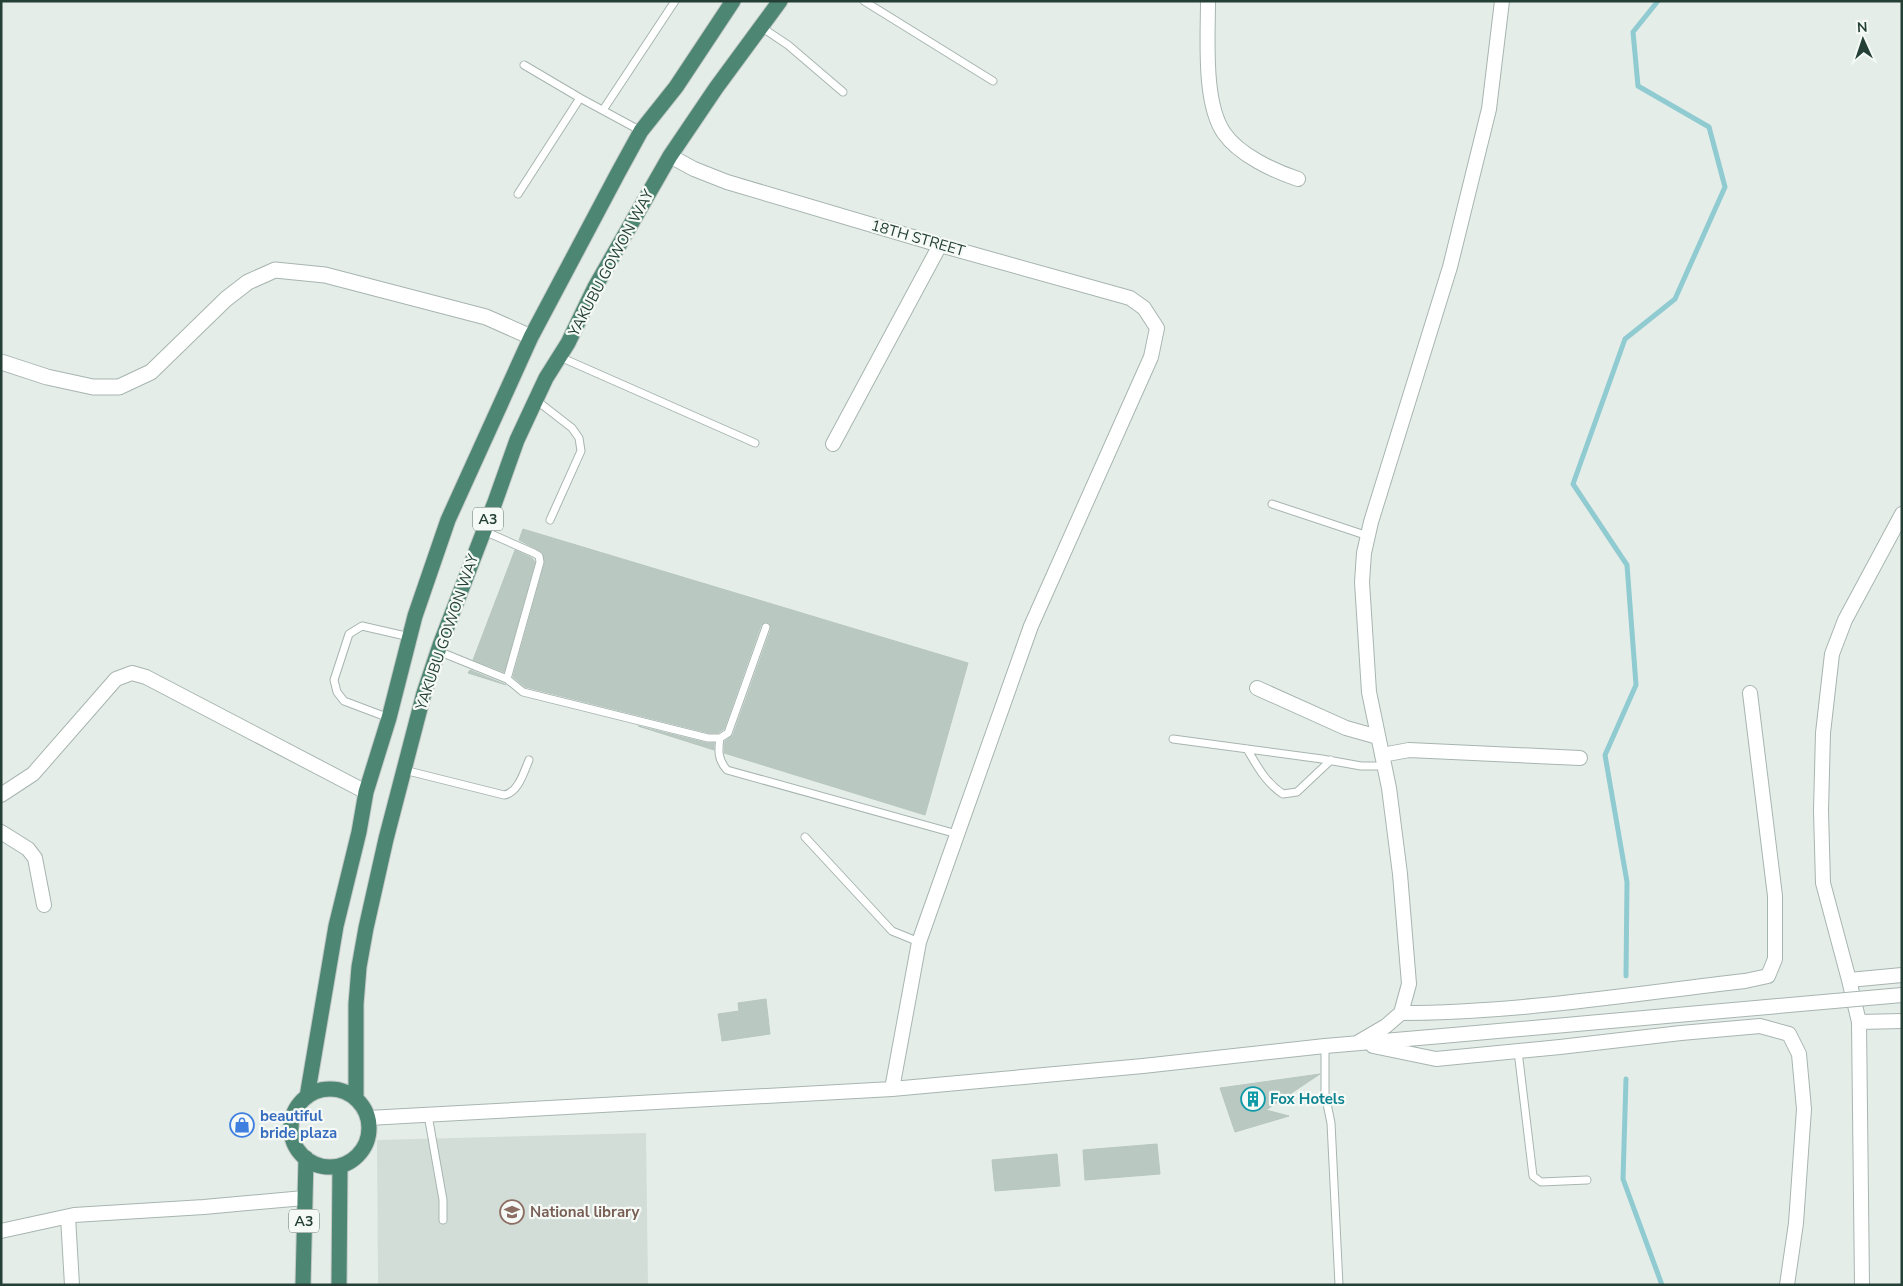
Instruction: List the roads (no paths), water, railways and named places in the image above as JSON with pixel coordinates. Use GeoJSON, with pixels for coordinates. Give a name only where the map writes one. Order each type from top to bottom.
{"type":"FeatureCollection","features":[{"type":"Feature","properties":{"kind":"highway","name":"YAKUBU GOWON WAY"},"geometry":{"type":"LineString","coordinates":[[307,1097],[336,926],[359,832],[366,792],[389,718],[415,616],[448,520],[531,337],[642,131],[676,86],[733,1]]}},
{"type":"Feature","properties":{"kind":"highway","name":"YAKUBU GOWON WAY"},"geometry":{"type":"LineString","coordinates":[[356,1098],[356,1004],[359,967],[386,839],[424,693],[438,650],[517,440],[546,378],[560,356],[595,287],[670,156],[716,88],[780,1]]}},
{"type":"Feature","properties":{"kind":"highway"},"geometry":{"type":"LineString","coordinates":[[326,1089],[336,1089],[356,1098],[364,1107],[370,1130],[367,1142],[361,1153],[352,1161],[340,1166],[316,1165],[306,1158],[296,1147],[291,1132],[294,1112],[300,1104],[307,1097],[326,1089]]}},
{"type":"Feature","properties":{"kind":"highway","name":"A3"},"geometry":{"type":"LineString","coordinates":[[304,1285],[306,1158]]}},
{"type":"Feature","properties":{"kind":"highway","name":"A3"},"geometry":{"type":"LineString","coordinates":[[339,1285],[340,1166]]}},
{"type":"Feature","properties":{"kind":"street"},"geometry":{"type":"LineString","coordinates":[[1208,1],[1209,76],[1215,114],[1224,134],[1241,150],[1275,171],[1298,179]]}},
{"type":"Feature","properties":{"kind":"street"},"geometry":{"type":"LineString","coordinates":[[1358,1043],[1386,1026],[1401,1013],[1409,984],[1400,874],[1389,788],[1369,692],[1362,582],[1364,553],[1454,248],[1489,109],[1502,1]]}},
{"type":"Feature","properties":{"kind":"street","name":"18TH STREET"},"geometry":{"type":"LineString","coordinates":[[670,156],[694,169],[728,182],[940,245],[1130,298],[1144,308],[1157,328],[1151,357],[1032,626],[957,834]]}},
{"type":"Feature","properties":{"kind":"street"},"geometry":{"type":"LineString","coordinates":[[833,444],[940,245]]}},
{"type":"Feature","properties":{"kind":"street"},"geometry":{"type":"LineString","coordinates":[[1,362],[93,387],[119,387],[151,372],[226,299],[248,282],[275,270],[325,274],[486,317],[531,337]]}},
{"type":"Feature","properties":{"kind":"street"},"geometry":{"type":"LineString","coordinates":[[1862,1285],[1858,1022],[1849,980],[1823,883],[1821,811],[1824,723],[1832,654],[1845,620],[1902,514]]}},
{"type":"Feature","properties":{"kind":"street"},"geometry":{"type":"LineString","coordinates":[[1,795],[33,774],[116,679],[132,673],[146,677],[366,792]]}},
{"type":"Feature","properties":{"kind":"street"},"geometry":{"type":"LineString","coordinates":[[1257,688],[1346,728],[1378,737]]}},
{"type":"Feature","properties":{"kind":"street"},"geometry":{"type":"LineString","coordinates":[[1401,1013],[1456,1013],[1536,1005],[1744,981],[1768,976],[1775,959],[1775,896],[1750,693]]}},
{"type":"Feature","properties":{"kind":"street"},"geometry":{"type":"LineString","coordinates":[[1383,760],[1409,750],[1580,758]]}},
{"type":"Feature","properties":{"kind":"street"},"geometry":{"type":"LineString","coordinates":[[1,832],[28,848],[35,858],[44,905]]}},
{"type":"Feature","properties":{"kind":"street"},"geometry":{"type":"LineString","coordinates":[[892,1089],[919,942],[957,834]]}},
{"type":"Feature","properties":{"kind":"street"},"geometry":{"type":"LineString","coordinates":[[1849,980],[1902,974]]}},
{"type":"Feature","properties":{"kind":"street"},"geometry":{"type":"LineString","coordinates":[[368,1118],[892,1089],[1143,1066],[1325,1046],[1902,995]]}},
{"type":"Feature","properties":{"kind":"street"},"geometry":{"type":"LineString","coordinates":[[1858,1022],[1902,1021]]}},
{"type":"Feature","properties":{"kind":"street"},"geometry":{"type":"LineString","coordinates":[[1358,1043],[1436,1059],[1760,1026],[1789,1034],[1799,1054],[1804,1108],[1796,1223],[1787,1285]]}},
{"type":"Feature","properties":{"kind":"street"},"geometry":{"type":"LineString","coordinates":[[1,1231],[74,1215],[204,1207],[304,1198]]}},
{"type":"Feature","properties":{"kind":"street"},"geometry":{"type":"LineString","coordinates":[[68,1217],[72,1285]]}},
{"type":"Feature","properties":{"kind":"lane"},"geometry":{"type":"LineString","coordinates":[[603,110],[675,1]]}},
{"type":"Feature","properties":{"kind":"lane"},"geometry":{"type":"LineString","coordinates":[[864,1],[993,81]]}},
{"type":"Feature","properties":{"kind":"lane"},"geometry":{"type":"LineString","coordinates":[[761,27],[788,45],[843,92]]}},
{"type":"Feature","properties":{"kind":"lane"},"geometry":{"type":"LineString","coordinates":[[524,66],[642,131]]}},
{"type":"Feature","properties":{"kind":"lane"},"geometry":{"type":"LineString","coordinates":[[518,194],[580,98]]}},
{"type":"Feature","properties":{"kind":"lane"},"geometry":{"type":"LineString","coordinates":[[560,356],[755,444]]}},
{"type":"Feature","properties":{"kind":"lane"},"geometry":{"type":"LineString","coordinates":[[536,400],[572,428],[579,438],[581,451],[550,520]]}},
{"type":"Feature","properties":{"kind":"lane"},"geometry":{"type":"LineString","coordinates":[[1272,504],[1368,536]]}},
{"type":"Feature","properties":{"kind":"lane"},"geometry":{"type":"LineString","coordinates":[[484,531],[534,553],[539,556],[540,562],[506,679]]}},
{"type":"Feature","properties":{"kind":"lane"},"geometry":{"type":"LineString","coordinates":[[389,718],[344,701],[337,692],[334,680],[349,634],[362,626],[410,637]]}},
{"type":"Feature","properties":{"kind":"lane"},"geometry":{"type":"LineString","coordinates":[[438,650],[506,679],[523,692],[708,738],[720,738],[728,733],[766,627]]}},
{"type":"Feature","properties":{"kind":"lane"},"geometry":{"type":"LineString","coordinates":[[720,738],[718,752],[721,763],[727,770],[957,834]]}},
{"type":"Feature","properties":{"kind":"lane"},"geometry":{"type":"LineString","coordinates":[[1173,740],[1331,760],[1361,766],[1383,760]]}},
{"type":"Feature","properties":{"kind":"lane"},"geometry":{"type":"LineString","coordinates":[[1247,749],[1267,780],[1283,794],[1297,792],[1331,760]]}},
{"type":"Feature","properties":{"kind":"lane"},"geometry":{"type":"LineString","coordinates":[[404,770],[504,795],[510,794],[514,790],[529,760]]}},
{"type":"Feature","properties":{"kind":"lane"},"geometry":{"type":"LineString","coordinates":[[805,837],[892,931],[919,942]]}},
{"type":"Feature","properties":{"kind":"lane"},"geometry":{"type":"LineString","coordinates":[[1325,1046],[1326,1094],[1331,1123],[1339,1285]]}},
{"type":"Feature","properties":{"kind":"lane"},"geometry":{"type":"LineString","coordinates":[[1518,1051],[1533,1176],[1541,1182],[1587,1180]]}},
{"type":"Feature","properties":{"kind":"lane"},"geometry":{"type":"LineString","coordinates":[[428,1115],[443,1200],[443,1220]]}},
{"type":"Feature","properties":{"kind":"waterway"},"geometry":{"type":"LineString","coordinates":[[1626,976],[1627,882],[1605,755],[1636,685],[1627,565],[1573,484],[1625,339],[1675,299],[1725,187],[1709,127],[1638,86],[1633,32],[1658,1]]}},
{"type":"Feature","properties":{"kind":"waterway"},"geometry":{"type":"LineString","coordinates":[[1626,1079],[1623,1179],[1662,1285]]}},
{"type":"Feature","properties":{"kind":"place","name":"Fox Hotels"},"geometry":{"type":"Point","coordinates":[1253,1099]}},
{"type":"Feature","properties":{"kind":"place","name":"beautiful bride plaza"},"geometry":{"type":"Point","coordinates":[242,1125]}},
{"type":"Feature","properties":{"kind":"place","name":"National library"},"geometry":{"type":"Point","coordinates":[512,1212]}}]}
